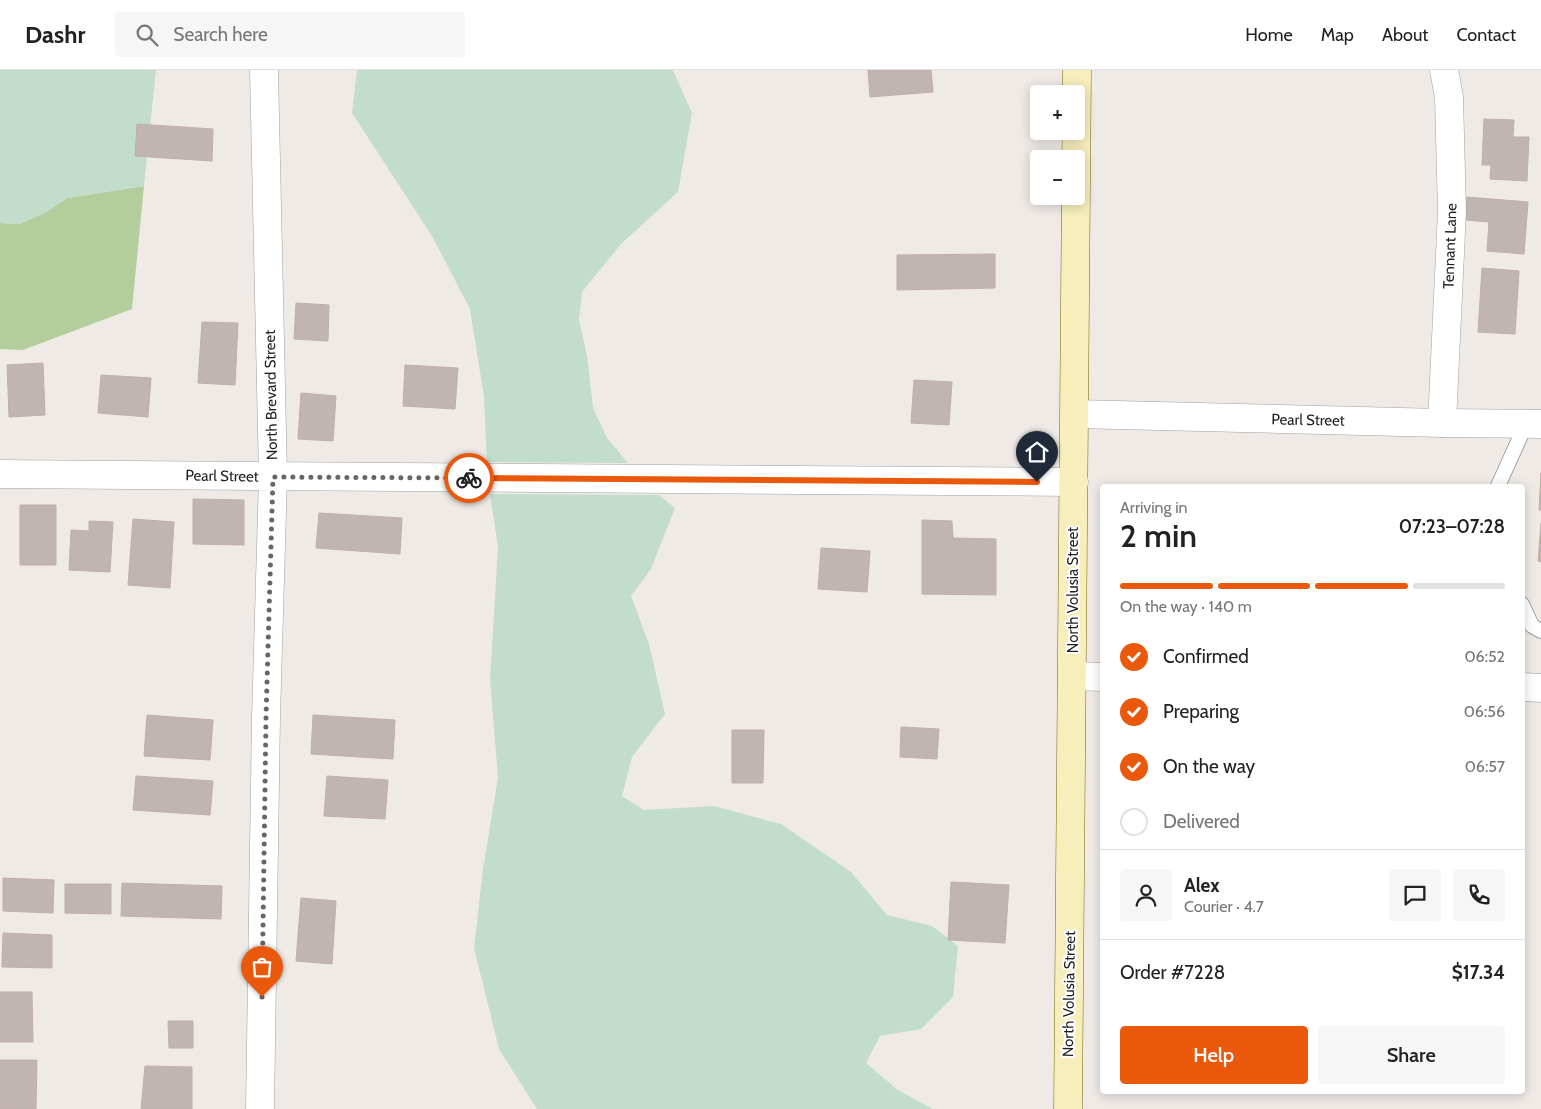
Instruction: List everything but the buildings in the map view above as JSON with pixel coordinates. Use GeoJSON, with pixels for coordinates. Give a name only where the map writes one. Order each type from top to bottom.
{"type":"FeatureCollection","features":[{"type":"Feature","properties":{"kind":"main road","name":"North Volusia Street"},"geometry":{"type":"LineString","coordinates":[[1068,1109],[1078,70]]}},
{"type":"Feature","properties":{"kind":"street","name":"North Brevard Street"},"geometry":{"type":"LineString","coordinates":[[260,1109],[266,717],[273,477],[264,70]]}},
{"type":"Feature","properties":{"kind":"street","name":"Tennant Lane"},"geometry":{"type":"LineString","coordinates":[[1442,423],[1452,211],[1449,97],[1444,70]]}},
{"type":"Feature","properties":{"kind":"street","name":"Pearl Street"},"geometry":{"type":"LineString","coordinates":[[1075,414],[1534,424]]}},
{"type":"Feature","properties":{"kind":"street","name":"Pearl Street"},"geometry":{"type":"LineString","coordinates":[[0,474],[1074,482]]}},
{"type":"Feature","properties":{"kind":"street"},"geometry":{"type":"LineString","coordinates":[[1072,676],[1100,677]]}},
{"type":"Feature","properties":{"kind":"street"},"geometry":{"type":"LineString","coordinates":[[1525,687],[1541,688]]}},
{"type":"Feature","properties":{"kind":"lane"},"geometry":{"type":"LineString","coordinates":[[1499,484],[1534,424]]}},
{"type":"Feature","properties":{"kind":"lane"},"geometry":{"type":"LineString","coordinates":[[1525,611],[1532,626],[1541,630]]}},
{"type":"Feature","properties":{"kind":"green space"},"geometry":{"type":"Polygon","coordinates":[[[0,70],[156,70],[144,186],[67,198],[44,213],[18,224],[0,223],[0,70]]]}},
{"type":"Feature","properties":{"kind":"green space"},"geometry":{"type":"Polygon","coordinates":[[[357,70],[673,70],[692,113],[678,192],[621,244],[582,292],[579,320],[587,355],[593,408],[607,438],[628,463],[487,462],[484,397],[470,309],[432,236],[352,113],[357,70]]]}},
{"type":"Feature","properties":{"kind":"green space"},"geometry":{"type":"Polygon","coordinates":[[[144,186],[132,309],[23,350],[0,349],[0,223],[19,224],[44,213],[67,198],[144,186]]]}},
{"type":"Feature","properties":{"kind":"green space"},"geometry":{"type":"Polygon","coordinates":[[[490,494],[659,495],[675,508],[651,569],[631,596],[649,644],[665,714],[632,757],[622,796],[644,810],[714,806],[781,824],[851,872],[887,915],[932,926],[958,946],[953,997],[921,1029],[880,1036],[866,1063],[898,1090],[933,1109],[537,1109],[499,1049],[474,948],[483,869],[498,778],[490,679],[498,548],[490,494]]]}},
{"type":"Feature","properties":{"kind":"way so far"},"geometry":{"type":"LineString","coordinates":[[262,997],[266,717],[273,477],[469,478]]}},
{"type":"Feature","properties":{"kind":"route"},"geometry":{"type":"LineString","coordinates":[[469,478],[1037,482]]}}]}
